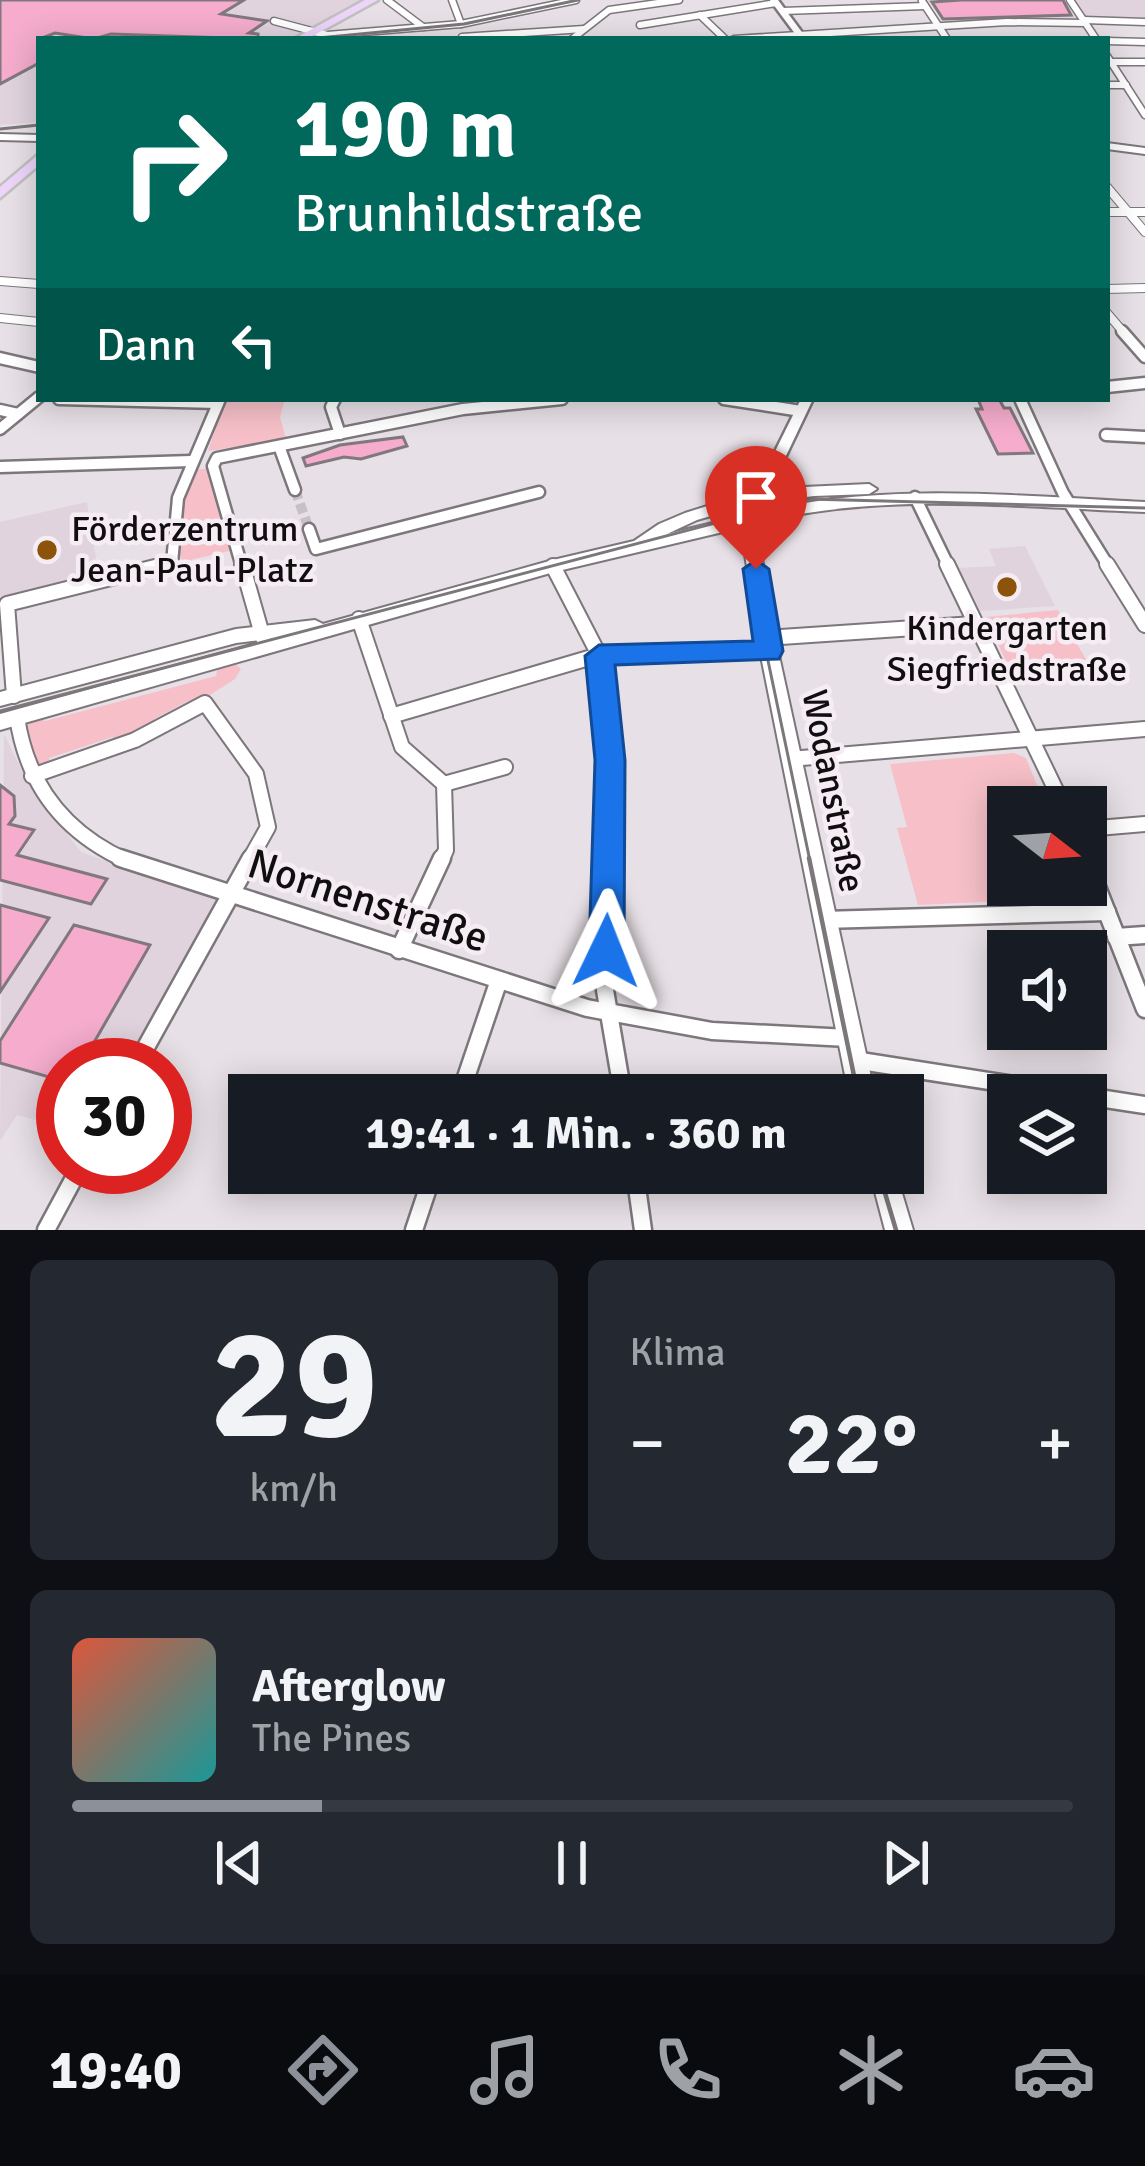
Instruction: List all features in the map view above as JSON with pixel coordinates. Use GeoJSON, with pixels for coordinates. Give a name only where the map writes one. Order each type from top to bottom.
{"type":"FeatureCollection","features":[{"type":"Feature","properties":{"kind":"main road"},"geometry":{"type":"LineString","coordinates":[[315,36],[373,0]]}},
{"type":"Feature","properties":{"kind":"main road"},"geometry":{"type":"LineString","coordinates":[[0,139],[36,142]]}},
{"type":"Feature","properties":{"kind":"main road"},"geometry":{"type":"LineString","coordinates":[[0,178],[36,145]]}},
{"type":"Feature","properties":{"kind":"main road"},"geometry":{"type":"LineString","coordinates":[[1110,145],[1145,150]]}},
{"type":"Feature","properties":{"kind":"main road"},"geometry":{"type":"LineString","coordinates":[[0,194],[36,161]]}},
{"type":"Feature","properties":{"kind":"main road"},"geometry":{"type":"LineString","coordinates":[[770,473],[800,491]]}},
{"type":"Feature","properties":{"kind":"main road"},"geometry":{"type":"LineString","coordinates":[[7,697],[358,619],[640,543],[666,542],[800,491],[856,489],[915,497],[1145,506]]}},
{"type":"Feature","properties":{"kind":"main road"},"geometry":{"type":"LineString","coordinates":[[754,509],[915,497]]}},
{"type":"Feature","properties":{"kind":"main road","name":"Wodanstraße"},"geometry":{"type":"LineString","coordinates":[[754,509],[767,645],[857,1074]]}},
{"type":"Feature","properties":{"kind":"main road"},"geometry":{"type":"LineString","coordinates":[[9,720],[262,641]]}},
{"type":"Feature","properties":{"kind":"main road"},"geometry":{"type":"LineString","coordinates":[[889,1194],[899,1230]]}},
{"type":"Feature","properties":{"kind":"street"},"geometry":{"type":"LineString","coordinates":[[386,0],[424,27]]}},
{"type":"Feature","properties":{"kind":"street"},"geometry":{"type":"LineString","coordinates":[[452,0],[462,36]]}},
{"type":"Feature","properties":{"kind":"street"},"geometry":{"type":"LineString","coordinates":[[526,0],[537,8]]}},
{"type":"Feature","properties":{"kind":"street"},"geometry":{"type":"LineString","coordinates":[[274,20],[315,36],[459,24],[576,0]]}},
{"type":"Feature","properties":{"kind":"street"},"geometry":{"type":"LineString","coordinates":[[611,0],[653,36]]}},
{"type":"Feature","properties":{"kind":"street"},"geometry":{"type":"LineString","coordinates":[[576,36],[609,10],[679,0]]}},
{"type":"Feature","properties":{"kind":"street"},"geometry":{"type":"LineString","coordinates":[[1070,0],[1094,36]]}},
{"type":"Feature","properties":{"kind":"street"},"geometry":{"type":"LineString","coordinates":[[640,25],[778,5],[923,3],[945,36]]}},
{"type":"Feature","properties":{"kind":"street"},"geometry":{"type":"LineString","coordinates":[[778,5],[800,36]]}},
{"type":"Feature","properties":{"kind":"street"},"geometry":{"type":"LineString","coordinates":[[700,15],[725,36]]}},
{"type":"Feature","properties":{"kind":"street"},"geometry":{"type":"LineString","coordinates":[[813,36],[1007,22],[1145,22]]}},
{"type":"Feature","properties":{"kind":"street"},"geometry":{"type":"LineString","coordinates":[[1007,22],[1018,36]]}},
{"type":"Feature","properties":{"kind":"street"},"geometry":{"type":"LineString","coordinates":[[489,36],[584,29]]}},
{"type":"Feature","properties":{"kind":"street"},"geometry":{"type":"LineString","coordinates":[[1110,40],[1145,42]]}},
{"type":"Feature","properties":{"kind":"street"},"geometry":{"type":"LineString","coordinates":[[1110,60],[1145,62]]}},
{"type":"Feature","properties":{"kind":"street"},"geometry":{"type":"LineString","coordinates":[[1110,63],[1145,115]]}},
{"type":"Feature","properties":{"kind":"street"},"geometry":{"type":"LineString","coordinates":[[1110,85],[1145,82]]}},
{"type":"Feature","properties":{"kind":"street"},"geometry":{"type":"LineString","coordinates":[[1110,191],[1145,232]]}},
{"type":"Feature","properties":{"kind":"street"},"geometry":{"type":"LineString","coordinates":[[1110,212],[1145,212]]}},
{"type":"Feature","properties":{"kind":"street"},"geometry":{"type":"LineString","coordinates":[[0,281],[36,284]]}},
{"type":"Feature","properties":{"kind":"street"},"geometry":{"type":"LineString","coordinates":[[1110,289],[1145,288]]}},
{"type":"Feature","properties":{"kind":"street"},"geometry":{"type":"LineString","coordinates":[[1110,316],[1145,357]]}},
{"type":"Feature","properties":{"kind":"street"},"geometry":{"type":"LineString","coordinates":[[0,318],[36,322]]}},
{"type":"Feature","properties":{"kind":"street"},"geometry":{"type":"LineString","coordinates":[[1128,336],[1145,335]]}},
{"type":"Feature","properties":{"kind":"street"},"geometry":{"type":"LineString","coordinates":[[0,358],[36,366]]}},
{"type":"Feature","properties":{"kind":"street"},"geometry":{"type":"LineString","coordinates":[[1110,387],[1145,382]]}},
{"type":"Feature","properties":{"kind":"street"},"geometry":{"type":"LineString","coordinates":[[0,429],[36,399]]}},
{"type":"Feature","properties":{"kind":"street"},"geometry":{"type":"LineString","coordinates":[[7,697],[8,604],[172,563],[169,532],[183,470],[219,402]]}},
{"type":"Feature","properties":{"kind":"street"},"geometry":{"type":"LineString","coordinates":[[334,402],[340,434]]}},
{"type":"Feature","properties":{"kind":"street"},"geometry":{"type":"LineString","coordinates":[[262,641],[213,466],[217,458],[463,409],[532,402]]}},
{"type":"Feature","properties":{"kind":"street"},"geometry":{"type":"LineString","coordinates":[[754,509],[804,405],[764,402]]}},
{"type":"Feature","properties":{"kind":"street"},"geometry":{"type":"LineString","coordinates":[[1021,402],[1070,503],[1145,625]]}},
{"type":"Feature","properties":{"kind":"street"},"geometry":{"type":"LineString","coordinates":[[0,410],[18,414]]}},
{"type":"Feature","properties":{"kind":"street"},"geometry":{"type":"LineString","coordinates":[[1106,435],[1145,436]]}},
{"type":"Feature","properties":{"kind":"street"},"geometry":{"type":"LineString","coordinates":[[279,446],[295,490]]}},
{"type":"Feature","properties":{"kind":"street"},"geometry":{"type":"LineString","coordinates":[[0,467],[191,460]]}},
{"type":"Feature","properties":{"kind":"street"},"geometry":{"type":"LineString","coordinates":[[309,529],[316,549],[539,492]]}},
{"type":"Feature","properties":{"kind":"street"},"geometry":{"type":"LineString","coordinates":[[915,497],[1054,786]]}},
{"type":"Feature","properties":{"kind":"street"},"geometry":{"type":"LineString","coordinates":[[553,566],[599,656],[610,760],[605,990],[620,1074]]}},
{"type":"Feature","properties":{"kind":"street"},"geometry":{"type":"LineString","coordinates":[[358,619],[402,746],[444,784],[446,850],[399,950]]}},
{"type":"Feature","properties":{"kind":"street"},"geometry":{"type":"LineString","coordinates":[[391,716],[599,656],[974,624]]}},
{"type":"Feature","properties":{"kind":"street"},"geometry":{"type":"LineString","coordinates":[[32,776],[135,740],[206,703],[256,774],[268,818],[265,841],[227,895],[150,1038]]}},
{"type":"Feature","properties":{"kind":"street","name":"Nornenstraße"},"geometry":{"type":"LineString","coordinates":[[9,720],[32,776],[87,840],[227,895],[610,1013],[692,1029],[850,1049],[987,1076]]}},
{"type":"Feature","properties":{"kind":"street"},"geometry":{"type":"LineString","coordinates":[[790,759],[1145,729]]}},
{"type":"Feature","properties":{"kind":"street"},"geometry":{"type":"LineString","coordinates":[[444,784],[505,767]]}},
{"type":"Feature","properties":{"kind":"street"},"geometry":{"type":"LineString","coordinates":[[1107,827],[1145,824]]}},
{"type":"Feature","properties":{"kind":"street"},"geometry":{"type":"LineString","coordinates":[[1105,906],[1145,1009]]}},
{"type":"Feature","properties":{"kind":"street"},"geometry":{"type":"LineString","coordinates":[[823,920],[1107,912]]}},
{"type":"Feature","properties":{"kind":"street"},"geometry":{"type":"LineString","coordinates":[[1116,937],[1145,935]]}},
{"type":"Feature","properties":{"kind":"street"},"geometry":{"type":"LineString","coordinates":[[467,1074],[499,980]]}},
{"type":"Feature","properties":{"kind":"street","name":"Nornenstraße"},"geometry":{"type":"LineString","coordinates":[[1107,1099],[1145,1105]]}},
{"type":"Feature","properties":{"kind":"street"},"geometry":{"type":"LineString","coordinates":[[46,1230],[65,1194]]}},
{"type":"Feature","properties":{"kind":"street"},"geometry":{"type":"LineString","coordinates":[[414,1230],[426,1194]]}},
{"type":"Feature","properties":{"kind":"street"},"geometry":{"type":"LineString","coordinates":[[637,1194],[643,1230]]}},
{"type":"Feature","properties":{"kind":"shaded area"},"geometry":{"type":"Polygon","coordinates":[[[0,0],[362,0],[296,36],[36,36],[36,122],[0,125],[0,0]]]}},
{"type":"Feature","properties":{"kind":"shaded area"},"geometry":{"type":"Polygon","coordinates":[[[927,0],[1145,0],[1145,20],[945,22],[927,0]]]}},
{"type":"Feature","properties":{"kind":"shaded area"},"geometry":{"type":"Polygon","coordinates":[[[224,402],[284,402],[280,417],[286,439],[208,451],[224,402]]]}},
{"type":"Feature","properties":{"kind":"shaded area"},"geometry":{"type":"Polygon","coordinates":[[[209,468],[233,550],[182,562],[175,539],[188,471],[209,468]]]}},
{"type":"Feature","properties":{"kind":"shaded area","name":"Förderzentrum Jean-Paul-Platz"},"geometry":{"type":"Polygon","coordinates":[[[87,502],[99,578],[0,602],[0,522],[87,502]]]}},
{"type":"Feature","properties":{"kind":"shaded area","name":"Kindergarten Siegfriedstraße"},"geometry":{"type":"Polygon","coordinates":[[[1025,546],[1055,606],[980,611],[959,568],[996,566],[989,549],[1025,546]]]}},
{"type":"Feature","properties":{"kind":"shaded area"},"geometry":{"type":"Polygon","coordinates":[[[1058,610],[1088,663],[1008,666],[986,617],[1058,610]]]}},
{"type":"Feature","properties":{"kind":"shaded area"},"geometry":{"type":"Polygon","coordinates":[[[233,662],[241,669],[235,679],[193,706],[188,701],[154,719],[156,725],[117,743],[113,737],[49,758],[50,766],[30,762],[26,727],[36,717],[45,721],[216,676],[218,666],[233,662]]]}},
{"type":"Feature","properties":{"kind":"shaded area"},"geometry":{"type":"Polygon","coordinates":[[[4,734],[28,783],[81,852],[221,902],[146,1038],[36,1038],[36,1120],[17,1115],[0,1141],[4,734]]]}},
{"type":"Feature","properties":{"kind":"shaded area"},"geometry":{"type":"Polygon","coordinates":[[[1014,753],[1026,758],[1037,786],[987,786],[987,902],[918,905],[897,828],[907,827],[890,764],[1014,753]]]}},
{"type":"Feature","properties":{"kind":"building"},"geometry":{"type":"Polygon","coordinates":[[[0,0],[244,0],[221,14],[267,21],[249,33],[258,36],[36,36],[36,65],[0,84],[0,0]]]}},
{"type":"Feature","properties":{"kind":"building"},"geometry":{"type":"Polygon","coordinates":[[[1063,0],[1071,15],[943,19],[932,2],[1063,0]]]}},
{"type":"Feature","properties":{"kind":"building"},"geometry":{"type":"Polygon","coordinates":[[[979,402],[1001,402],[1010,408],[1033,453],[998,454],[976,409],[982,409],[979,402]]]}},
{"type":"Feature","properties":{"kind":"building"},"geometry":{"type":"Polygon","coordinates":[[[403,437],[407,446],[361,459],[344,457],[306,466],[303,458],[340,445],[403,437]]]}},
{"type":"Feature","properties":{"kind":"building"},"geometry":{"type":"Polygon","coordinates":[[[0,785],[14,796],[15,816],[9,824],[34,830],[17,855],[107,879],[91,904],[0,880],[0,785]]]}},
{"type":"Feature","properties":{"kind":"building"},"geometry":{"type":"Polygon","coordinates":[[[0,905],[49,918],[0,992],[0,905]]]}},
{"type":"Feature","properties":{"kind":"building"},"geometry":{"type":"Polygon","coordinates":[[[74,925],[150,945],[97,1038],[36,1038],[36,1073],[0,1063],[0,1041],[74,925]]]}},
{"type":"Feature","properties":{"kind":"tunnel"},"geometry":{"type":"LineString","coordinates":[[295,490],[309,529]]}},
{"type":"Feature","properties":{"kind":"tram line"},"geometry":{"type":"LineString","coordinates":[[339,36],[464,24],[578,0]]}},
{"type":"Feature","properties":{"kind":"tram line"},"geometry":{"type":"LineString","coordinates":[[0,129],[36,125]]}},
{"type":"Feature","properties":{"kind":"tram line"},"geometry":{"type":"LineString","coordinates":[[758,512],[807,499],[1145,508]]}},
{"type":"Feature","properties":{"kind":"tram line"},"geometry":{"type":"LineString","coordinates":[[758,512],[761,508]]}},
{"type":"Feature","properties":{"kind":"tram line"},"geometry":{"type":"LineString","coordinates":[[0,711],[758,512]]}},
{"type":"Feature","properties":{"kind":"tram line"},"geometry":{"type":"LineString","coordinates":[[758,512],[747,525],[766,651],[810,861]]}},
{"type":"Feature","properties":{"kind":"tram line"},"geometry":{"type":"LineString","coordinates":[[809,858],[854,1074]]}},
{"type":"Feature","properties":{"kind":"tram line"},"geometry":{"type":"LineString","coordinates":[[885,1194],[896,1230]]}},
{"type":"Feature","properties":{"kind":"place","name":"Förderzentrum Jean-Paul-Platz"},"geometry":{"type":"Point","coordinates":[47,550]}},
{"type":"Feature","properties":{"kind":"place","name":"Kindergarten Siegfriedstraße"},"geometry":{"type":"Point","coordinates":[1007,587]}},
{"type":"Feature","properties":{"kind":"route"},"geometry":{"type":"LineString","coordinates":[[606,951],[610,760],[599,656],[769,651],[756,569]]}}]}
